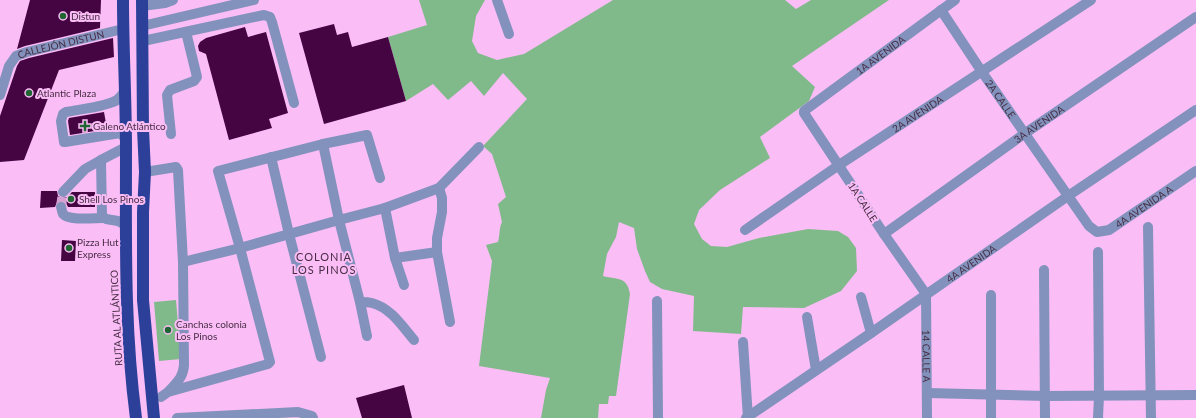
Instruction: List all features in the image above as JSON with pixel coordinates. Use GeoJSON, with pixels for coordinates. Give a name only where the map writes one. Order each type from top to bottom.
{"type":"FeatureCollection","features":[{"type":"Feature","properties":{"kind":"highway","name":"RUTA AL ATLÁNTICO"},"geometry":{"type":"LineString","coordinates":[[123,0],[126,143],[125,261],[128,347],[136,418]]}},
{"type":"Feature","properties":{"kind":"highway"},"geometry":{"type":"LineString","coordinates":[[142,3],[143,129],[145,172],[143,212],[143,300],[154,418]]}},
{"type":"Feature","properties":{"kind":"street"},"geometry":{"type":"LineString","coordinates":[[142,3],[165,3],[173,0]]}},
{"type":"Feature","properties":{"kind":"street"},"geometry":{"type":"LineString","coordinates":[[142,26],[254,0]]}},
{"type":"Feature","properties":{"kind":"street"},"geometry":{"type":"LineString","coordinates":[[497,0],[509,34]]}},
{"type":"Feature","properties":{"kind":"street","name":"1A AVENIDA"},"geometry":{"type":"LineString","coordinates":[[805,109],[955,0]]}},
{"type":"Feature","properties":{"kind":"street","name":"2A AVENIDA"},"geometry":{"type":"LineString","coordinates":[[745,230],[839,165],[1091,0]]}},
{"type":"Feature","properties":{"kind":"street","name":"2A CALLE"},"geometry":{"type":"LineString","coordinates":[[941,10],[1024,134],[1089,226]]}},
{"type":"Feature","properties":{"kind":"street"},"geometry":{"type":"LineString","coordinates":[[142,42],[264,15],[270,17],[294,103]]}},
{"type":"Feature","properties":{"kind":"street","name":"3A AVENIDA"},"geometry":{"type":"LineString","coordinates":[[884,234],[1024,134],[1196,16]]}},
{"type":"Feature","properties":{"kind":"street","name":"CALLEJÓN DISTUN"},"geometry":{"type":"LineString","coordinates":[[0,95],[9,66],[16,56],[123,29]]}},
{"type":"Feature","properties":{"kind":"street"},"geometry":{"type":"LineString","coordinates":[[171,134],[167,95],[170,90],[194,80],[197,77],[186,32]]}},
{"type":"Feature","properties":{"kind":"street"},"geometry":{"type":"LineString","coordinates":[[63,192],[85,169],[126,143],[120,133],[64,142],[60,121],[63,114],[66,112],[109,104],[118,100],[125,90]]}},
{"type":"Feature","properties":{"kind":"street","name":"1A CALLE"},"geometry":{"type":"LineString","coordinates":[[805,109],[804,113],[884,234],[926,294]]}},
{"type":"Feature","properties":{"kind":"street","name":"4A AVENIDA"},"geometry":{"type":"LineString","coordinates":[[747,418],[1068,196],[1196,110]]}},
{"type":"Feature","properties":{"kind":"street"},"geometry":{"type":"LineString","coordinates":[[145,172],[176,167],[178,168],[183,262],[184,372],[181,378],[164,395],[268,364],[270,362],[218,171],[322,144],[367,135],[380,178]]}},
{"type":"Feature","properties":{"kind":"street"},"geometry":{"type":"LineString","coordinates":[[322,144],[367,336]]}},
{"type":"Feature","properties":{"kind":"street"},"geometry":{"type":"LineString","coordinates":[[183,262],[385,208],[439,188],[479,147]]}},
{"type":"Feature","properties":{"kind":"street"},"geometry":{"type":"LineString","coordinates":[[272,157],[289,234],[321,357]]}},
{"type":"Feature","properties":{"kind":"street"},"geometry":{"type":"LineString","coordinates":[[101,160],[103,218]]}},
{"type":"Feature","properties":{"kind":"street","name":"4A AVENIDA A"},"geometry":{"type":"LineString","coordinates":[[1089,226],[1097,232],[1109,230],[1196,171]]}},
{"type":"Feature","properties":{"kind":"street"},"geometry":{"type":"LineString","coordinates":[[439,188],[442,198],[442,212],[437,238],[437,252],[450,322]]}},
{"type":"Feature","properties":{"kind":"street"},"geometry":{"type":"LineString","coordinates":[[61,207],[64,215],[71,218],[103,218],[118,221],[125,225]]}},
{"type":"Feature","properties":{"kind":"street"},"geometry":{"type":"LineString","coordinates":[[385,208],[395,258],[404,285]]}},
{"type":"Feature","properties":{"kind":"street"},"geometry":{"type":"LineString","coordinates":[[1148,226],[1151,418]]}},
{"type":"Feature","properties":{"kind":"street"},"geometry":{"type":"LineString","coordinates":[[395,258],[437,252]]}},
{"type":"Feature","properties":{"kind":"street"},"geometry":{"type":"LineString","coordinates":[[1098,252],[1098,418]]}},
{"type":"Feature","properties":{"kind":"street"},"geometry":{"type":"LineString","coordinates":[[1044,270],[1045,418]]}},
{"type":"Feature","properties":{"kind":"street","name":"14 CALLE A"},"geometry":{"type":"LineString","coordinates":[[926,294],[928,393],[927,418]]}},
{"type":"Feature","properties":{"kind":"street"},"geometry":{"type":"LineString","coordinates":[[991,295],[991,418]]}},
{"type":"Feature","properties":{"kind":"street"},"geometry":{"type":"LineString","coordinates":[[860,297],[872,333]]}},
{"type":"Feature","properties":{"kind":"street"},"geometry":{"type":"LineString","coordinates":[[657,301],[658,418]]}},
{"type":"Feature","properties":{"kind":"street"},"geometry":{"type":"LineString","coordinates":[[360,302],[371,302],[390,312],[414,340]]}},
{"type":"Feature","properties":{"kind":"street"},"geometry":{"type":"LineString","coordinates":[[807,317],[816,370]]}},
{"type":"Feature","properties":{"kind":"street"},"geometry":{"type":"LineString","coordinates":[[743,342],[747,418]]}},
{"type":"Feature","properties":{"kind":"street"},"geometry":{"type":"LineString","coordinates":[[928,393],[1046,396],[1196,395]]}},
{"type":"Feature","properties":{"kind":"street"},"geometry":{"type":"LineString","coordinates":[[177,418],[298,412],[312,416],[313,418]]}},
{"type":"Feature","properties":{"kind":"green space"},"geometry":{"type":"Polygon","coordinates":[[[419,0],[485,0],[476,16],[472,41],[478,53],[497,60],[524,54],[613,0],[785,0],[796,9],[811,0],[889,0],[792,66],[815,87],[809,101],[760,137],[770,158],[720,190],[699,210],[694,224],[702,239],[711,246],[727,247],[759,238],[808,229],[838,231],[848,237],[856,248],[857,271],[841,291],[804,308],[743,307],[741,334],[693,331],[694,296],[662,289],[650,282],[637,249],[634,228],[619,222],[616,237],[607,254],[603,276],[624,281],[629,288],[630,294],[616,396],[609,396],[608,404],[599,404],[598,418],[541,418],[546,390],[550,378],[479,366],[492,261],[486,245],[498,242],[502,222],[498,204],[506,197],[492,154],[483,146],[527,99],[503,73],[484,96],[471,81],[448,100],[433,84],[406,101],[388,37],[427,25],[419,0]]]}},
{"type":"Feature","properties":{"kind":"green space","name":"Canchas colonia Los Pinos"},"geometry":{"type":"Polygon","coordinates":[[[176,300],[181,359],[159,361],[154,302],[176,300]]]}},
{"type":"Feature","properties":{"kind":"building","name":"Distun"},"geometry":{"type":"Polygon","coordinates":[[[30,0],[101,0],[100,28],[17,49],[30,0]]]}},
{"type":"Feature","properties":{"kind":"building"},"geometry":{"type":"Polygon","coordinates":[[[334,24],[337,35],[348,32],[352,47],[388,37],[406,101],[324,124],[299,33],[334,24]]]}},
{"type":"Feature","properties":{"kind":"building"},"geometry":{"type":"Polygon","coordinates":[[[245,27],[248,37],[266,32],[288,113],[269,119],[272,128],[229,140],[206,54],[199,51],[198,46],[200,42],[206,38],[245,27]]]}},
{"type":"Feature","properties":{"kind":"building","name":"Atlantic Plaza"},"geometry":{"type":"Polygon","coordinates":[[[113,38],[114,57],[59,70],[24,160],[0,162],[0,116],[20,61],[113,38]]]}},
{"type":"Feature","properties":{"kind":"building","name":"Galeno Atlántico"},"geometry":{"type":"Polygon","coordinates":[[[104,112],[107,129],[70,135],[69,118],[104,112]]]}},
{"type":"Feature","properties":{"kind":"building","name":"Shell Los Pinos"},"geometry":{"type":"Polygon","coordinates":[[[41,191],[57,191],[58,196],[62,198],[67,197],[72,192],[95,192],[95,207],[68,207],[66,203],[62,201],[57,202],[55,207],[40,208],[41,191]]]}},
{"type":"Feature","properties":{"kind":"building","name":"Pizza Hut Express"},"geometry":{"type":"Polygon","coordinates":[[[62,240],[76,241],[75,261],[61,261],[62,240]]]}},
{"type":"Feature","properties":{"kind":"building"},"geometry":{"type":"Polygon","coordinates":[[[404,385],[412,418],[362,418],[356,398],[404,385]]]}},
{"type":"Feature","properties":{"kind":"tunnel"},"geometry":{"type":"LineString","coordinates":[[61,207],[63,192]]}},
{"type":"Feature","properties":{"kind":"place","name":"Distun"},"geometry":{"type":"Point","coordinates":[63,16]}},
{"type":"Feature","properties":{"kind":"place","name":"Atlantic Plaza"},"geometry":{"type":"Point","coordinates":[29,93]}},
{"type":"Feature","properties":{"kind":"place","name":"Galeno Atlántico"},"geometry":{"type":"Point","coordinates":[85,126]}},
{"type":"Feature","properties":{"kind":"place","name":"Shell Los Pinos"},"geometry":{"type":"Point","coordinates":[71,199]}},
{"type":"Feature","properties":{"kind":"place","name":"Pizza Hut Express"},"geometry":{"type":"Point","coordinates":[69,248]}},
{"type":"Feature","properties":{"kind":"place","name":"Canchas colonia Los Pinos"},"geometry":{"type":"Point","coordinates":[168,330]}},
{"type":"Feature","properties":{"kind":"district","name":"COLONIA LOS PINOS"},"geometry":{"type":"Point","coordinates":[324,263]}}]}
